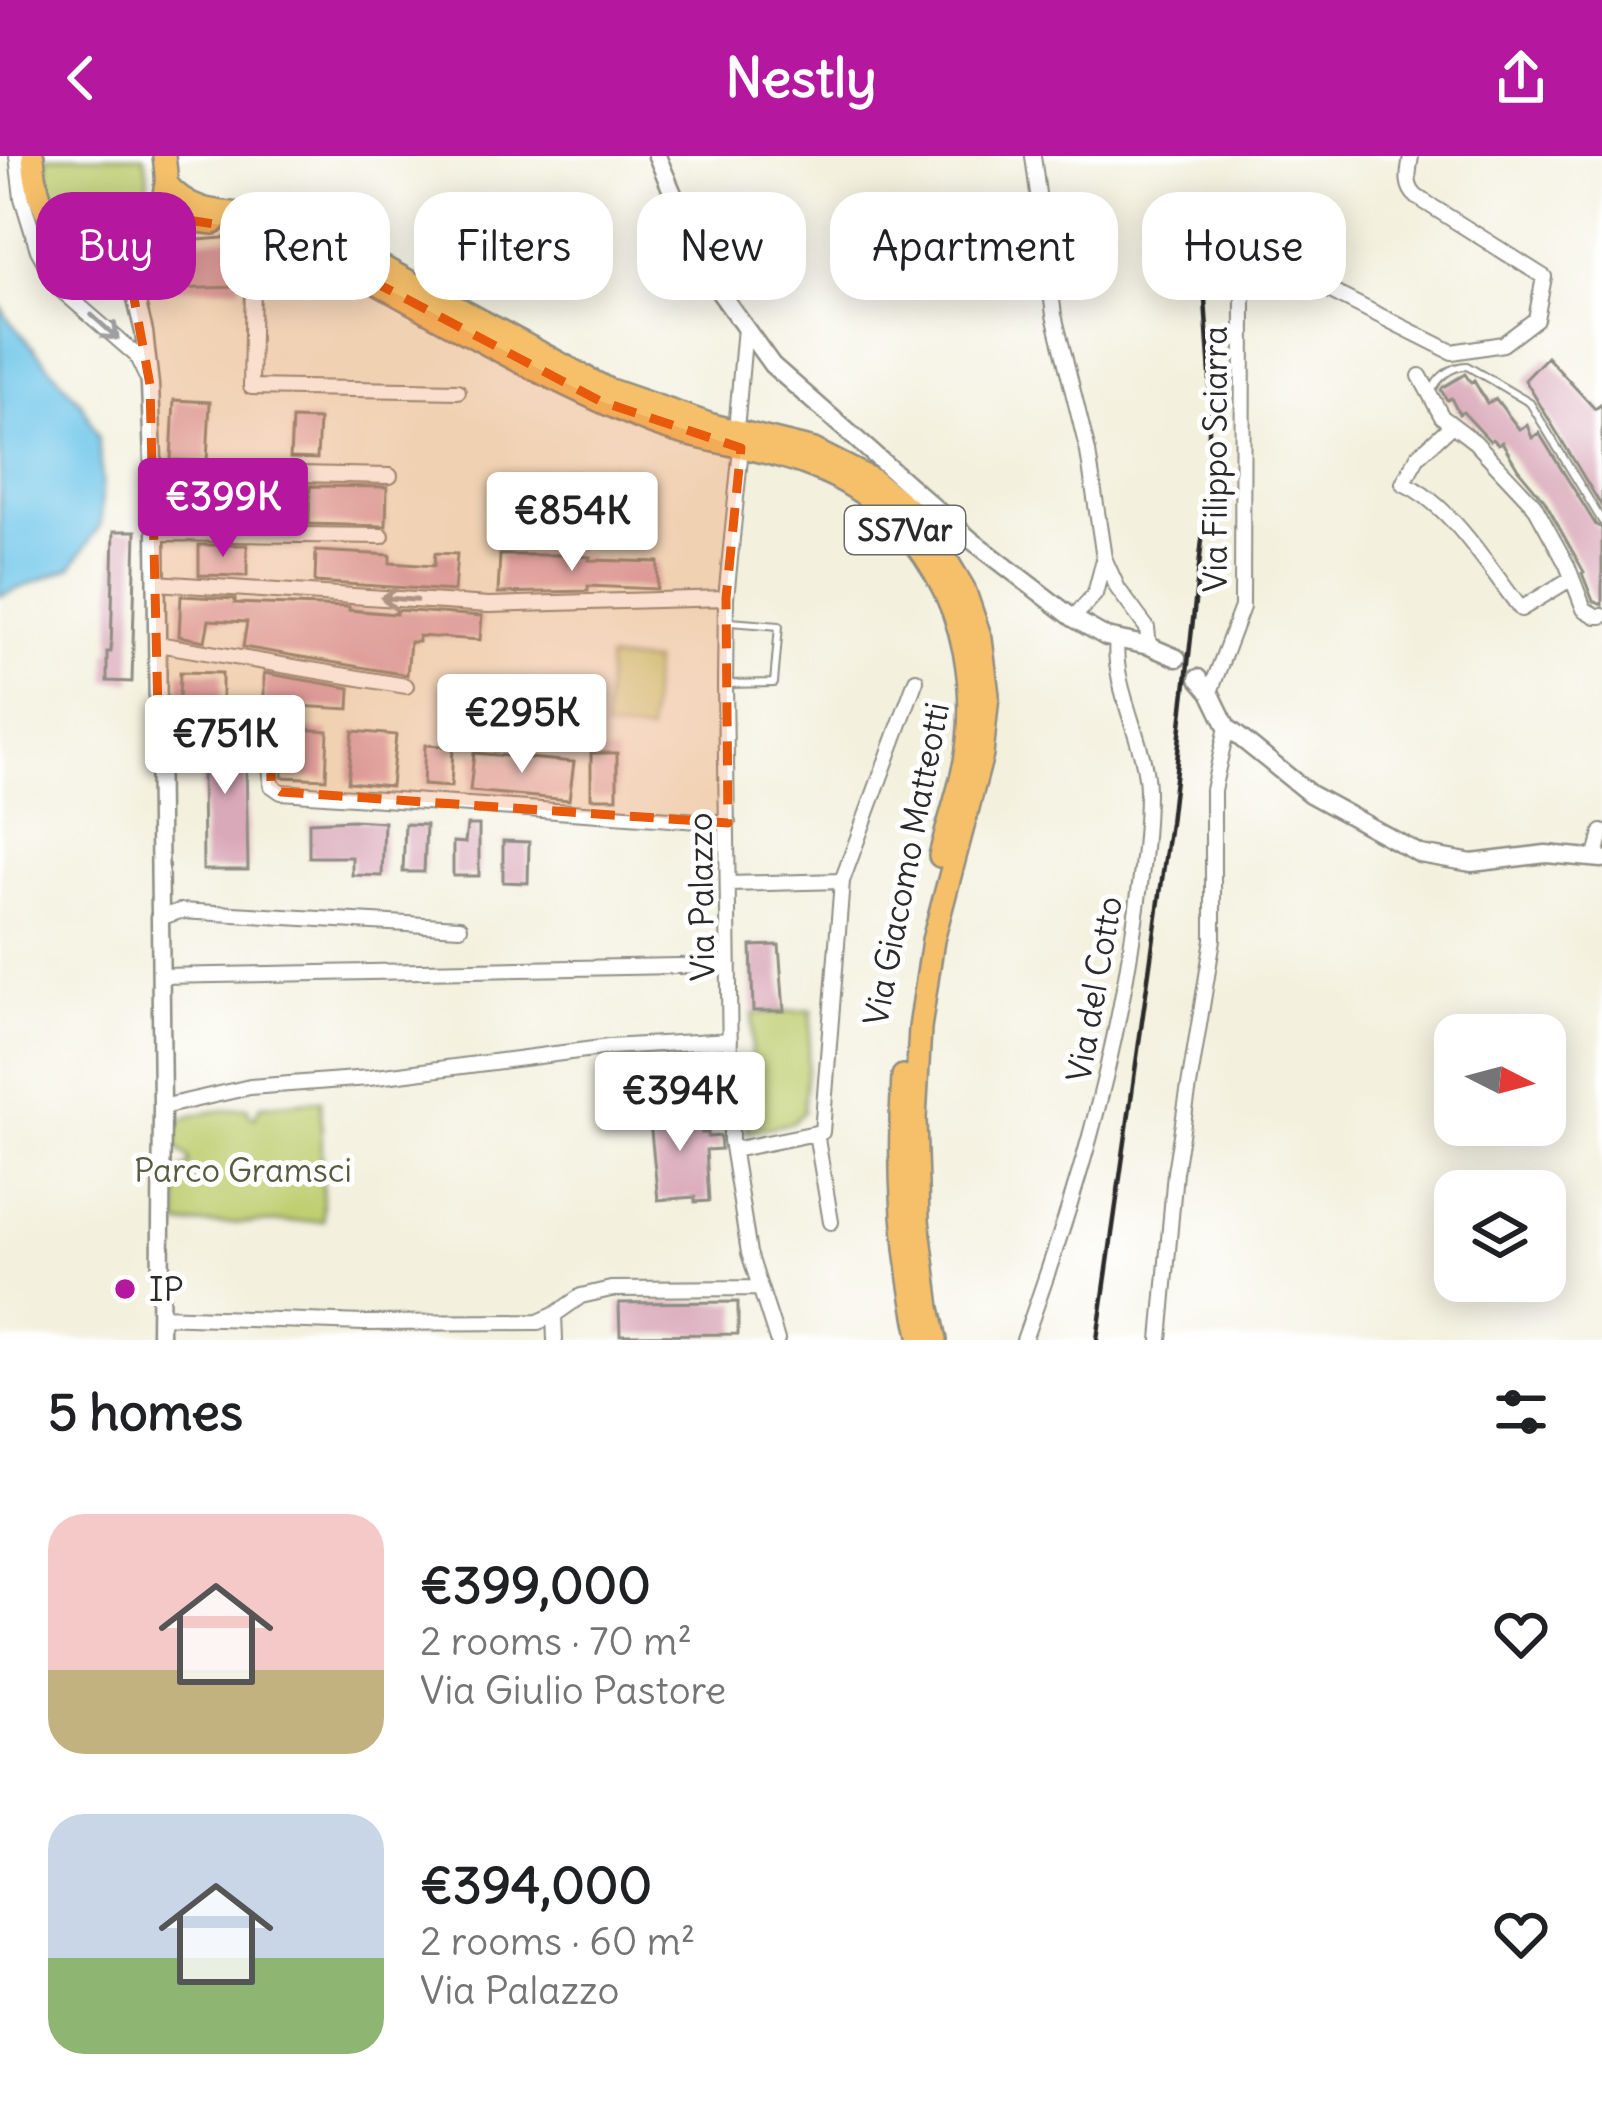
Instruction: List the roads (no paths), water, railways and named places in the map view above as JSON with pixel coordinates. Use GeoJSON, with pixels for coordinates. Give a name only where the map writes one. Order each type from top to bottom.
{"type":"FeatureCollection","features":[{"type":"Feature","properties":{"kind":"main road"},"geometry":{"type":"LineString","coordinates":[[33,156],[38,192]]}},
{"type":"Feature","properties":{"kind":"main road"},"geometry":{"type":"LineString","coordinates":[[163,192],[164,156]]}},
{"type":"Feature","properties":{"kind":"main road","name":"Via Giacomo Matteotti"},"geometry":{"type":"LineString","coordinates":[[166,183],[191,206],[309,227],[607,389],[806,464],[859,491],[898,521],[925,553],[947,594],[963,641],[971,692],[968,745],[920,939],[907,1027],[900,1123],[902,1219],[921,1340]]}},
{"type":"Feature","properties":{"kind":"main road","name":"Via Giacomo Matteotti"},"geometry":{"type":"LineString","coordinates":[[390,291],[540,374],[654,424],[814,450],[871,479],[908,508],[936,542],[964,589],[982,639],[988,695],[982,755],[933,940],[920,1028],[915,1119],[918,1220],[936,1340]]}},
{"type":"Feature","properties":{"kind":"street"},"geometry":{"type":"LineString","coordinates":[[17,156],[22,198],[38,250],[60,289],[136,355],[150,385]]}},
{"type":"Feature","properties":{"kind":"street"},"geometry":{"type":"LineString","coordinates":[[657,156],[708,276],[772,365],[970,539],[1073,618],[1097,634],[1177,658]]}},
{"type":"Feature","properties":{"kind":"street"},"geometry":{"type":"LineString","coordinates":[[1033,156],[1054,315],[1088,452],[1104,558],[1118,589],[1147,628],[1149,646]]}},
{"type":"Feature","properties":{"kind":"street","name":"Via Filippo Sciarra"},"geometry":{"type":"LineString","coordinates":[[1204,685],[1242,607],[1244,292],[1250,270],[1287,269],[1452,352],[1503,344],[1536,319],[1544,277],[1417,197],[1408,180],[1411,156]]}},
{"type":"Feature","properties":{"kind":"street"},"geometry":{"type":"LineString","coordinates":[[253,300],[251,387],[458,391]]}},
{"type":"Feature","properties":{"kind":"street"},"geometry":{"type":"LineString","coordinates":[[136,302],[150,385],[156,533],[160,1340]]}},
{"type":"Feature","properties":{"kind":"street","name":"Via Palazzo"},"geometry":{"type":"LineString","coordinates":[[746,327],[724,684],[733,1150],[749,1253],[777,1340]]}},
{"type":"Feature","properties":{"kind":"street"},"geometry":{"type":"LineString","coordinates":[[1420,376],[1442,417],[1475,442],[1534,505],[1584,610],[1602,616]]}},
{"type":"Feature","properties":{"kind":"street"},"geometry":{"type":"LineString","coordinates":[[1452,424],[1418,456],[1403,483],[1424,493],[1451,520],[1521,609],[1572,578]]}},
{"type":"Feature","properties":{"kind":"street"},"geometry":{"type":"LineString","coordinates":[[153,471],[389,476]]}},
{"type":"Feature","properties":{"kind":"street"},"geometry":{"type":"LineString","coordinates":[[156,533],[382,536]]}},
{"type":"Feature","properties":{"kind":"street"},"geometry":{"type":"LineString","coordinates":[[1073,618],[1088,604],[1101,578],[1104,558]]}},
{"type":"Feature","properties":{"kind":"street"},"geometry":{"type":"LineString","coordinates":[[156,584],[489,605],[726,598]]}},
{"type":"Feature","properties":{"kind":"street"},"geometry":{"type":"LineString","coordinates":[[1088,604],[1116,604],[1133,613]]}},
{"type":"Feature","properties":{"kind":"street","name":"Via del Cotto"},"geometry":{"type":"LineString","coordinates":[[1024,1340],[1100,1106],[1126,985],[1143,866],[1147,786],[1116,651],[1118,640]]}},
{"type":"Feature","properties":{"kind":"street"},"geometry":{"type":"LineString","coordinates":[[158,644],[406,686]]}},
{"type":"Feature","properties":{"kind":"street"},"geometry":{"type":"LineString","coordinates":[[733,1150],[822,1132],[842,880],[916,680]]}},
{"type":"Feature","properties":{"kind":"street"},"geometry":{"type":"LineString","coordinates":[[1204,685],[1227,727],[1310,794],[1420,854],[1472,863],[1546,854],[1599,857],[1602,832]]}},
{"type":"Feature","properties":{"kind":"street"},"geometry":{"type":"LineString","coordinates":[[158,713],[260,715],[270,728],[271,785],[281,791],[728,824]]}},
{"type":"Feature","properties":{"kind":"street"},"geometry":{"type":"LineString","coordinates":[[1160,1340],[1175,1172],[1213,939],[1213,790],[1227,727]]}},
{"type":"Feature","properties":{"kind":"street"},"geometry":{"type":"LineString","coordinates":[[728,884],[842,880]]}},
{"type":"Feature","properties":{"kind":"street"},"geometry":{"type":"LineString","coordinates":[[159,918],[180,911],[460,927]]}},
{"type":"Feature","properties":{"kind":"street"},"geometry":{"type":"LineString","coordinates":[[160,976],[729,965]]}},
{"type":"Feature","properties":{"kind":"street"},"geometry":{"type":"LineString","coordinates":[[162,1107],[250,1087],[369,1078],[609,1046],[730,1040]]}},
{"type":"Feature","properties":{"kind":"street"},"geometry":{"type":"LineString","coordinates":[[816,1133],[831,1222]]}},
{"type":"Feature","properties":{"kind":"street"},"geometry":{"type":"LineString","coordinates":[[160,1316],[364,1323],[538,1322],[581,1296],[611,1289],[760,1288]]}},
{"type":"Feature","properties":{"kind":"street"},"geometry":{"type":"LineString","coordinates":[[554,1316],[555,1340]]}},
{"type":"Feature","properties":{"kind":"street"},"geometry":{"type":"LineString","coordinates":[[364,1323],[364,1340]]}},
{"type":"Feature","properties":{"kind":"lane"},"geometry":{"type":"LineString","coordinates":[[1431,394],[1443,375],[1467,366],[1530,403],[1602,521]]}},
{"type":"Feature","properties":{"kind":"lane"},"geometry":{"type":"LineString","coordinates":[[724,684],[774,682],[779,626],[726,621]]}},
{"type":"Feature","properties":{"kind":"water"},"geometry":{"type":"Polygon","coordinates":[[[0,304],[82,404],[98,437],[102,479],[101,524],[71,568],[0,596],[0,304]]]}},
{"type":"Feature","properties":{"kind":"railway"},"geometry":{"type":"LineString","coordinates":[[1097,1340],[1170,823],[1208,487],[1210,375],[1205,300]]}},
{"type":"Feature","properties":{"kind":"place","name":"IP"},"geometry":{"type":"Point","coordinates":[125,1289]}},
{"type":"Feature","properties":{"kind":"park label","name":"Parco Gramsci"},"geometry":{"type":"Point","coordinates":[243,1170]}}]}
